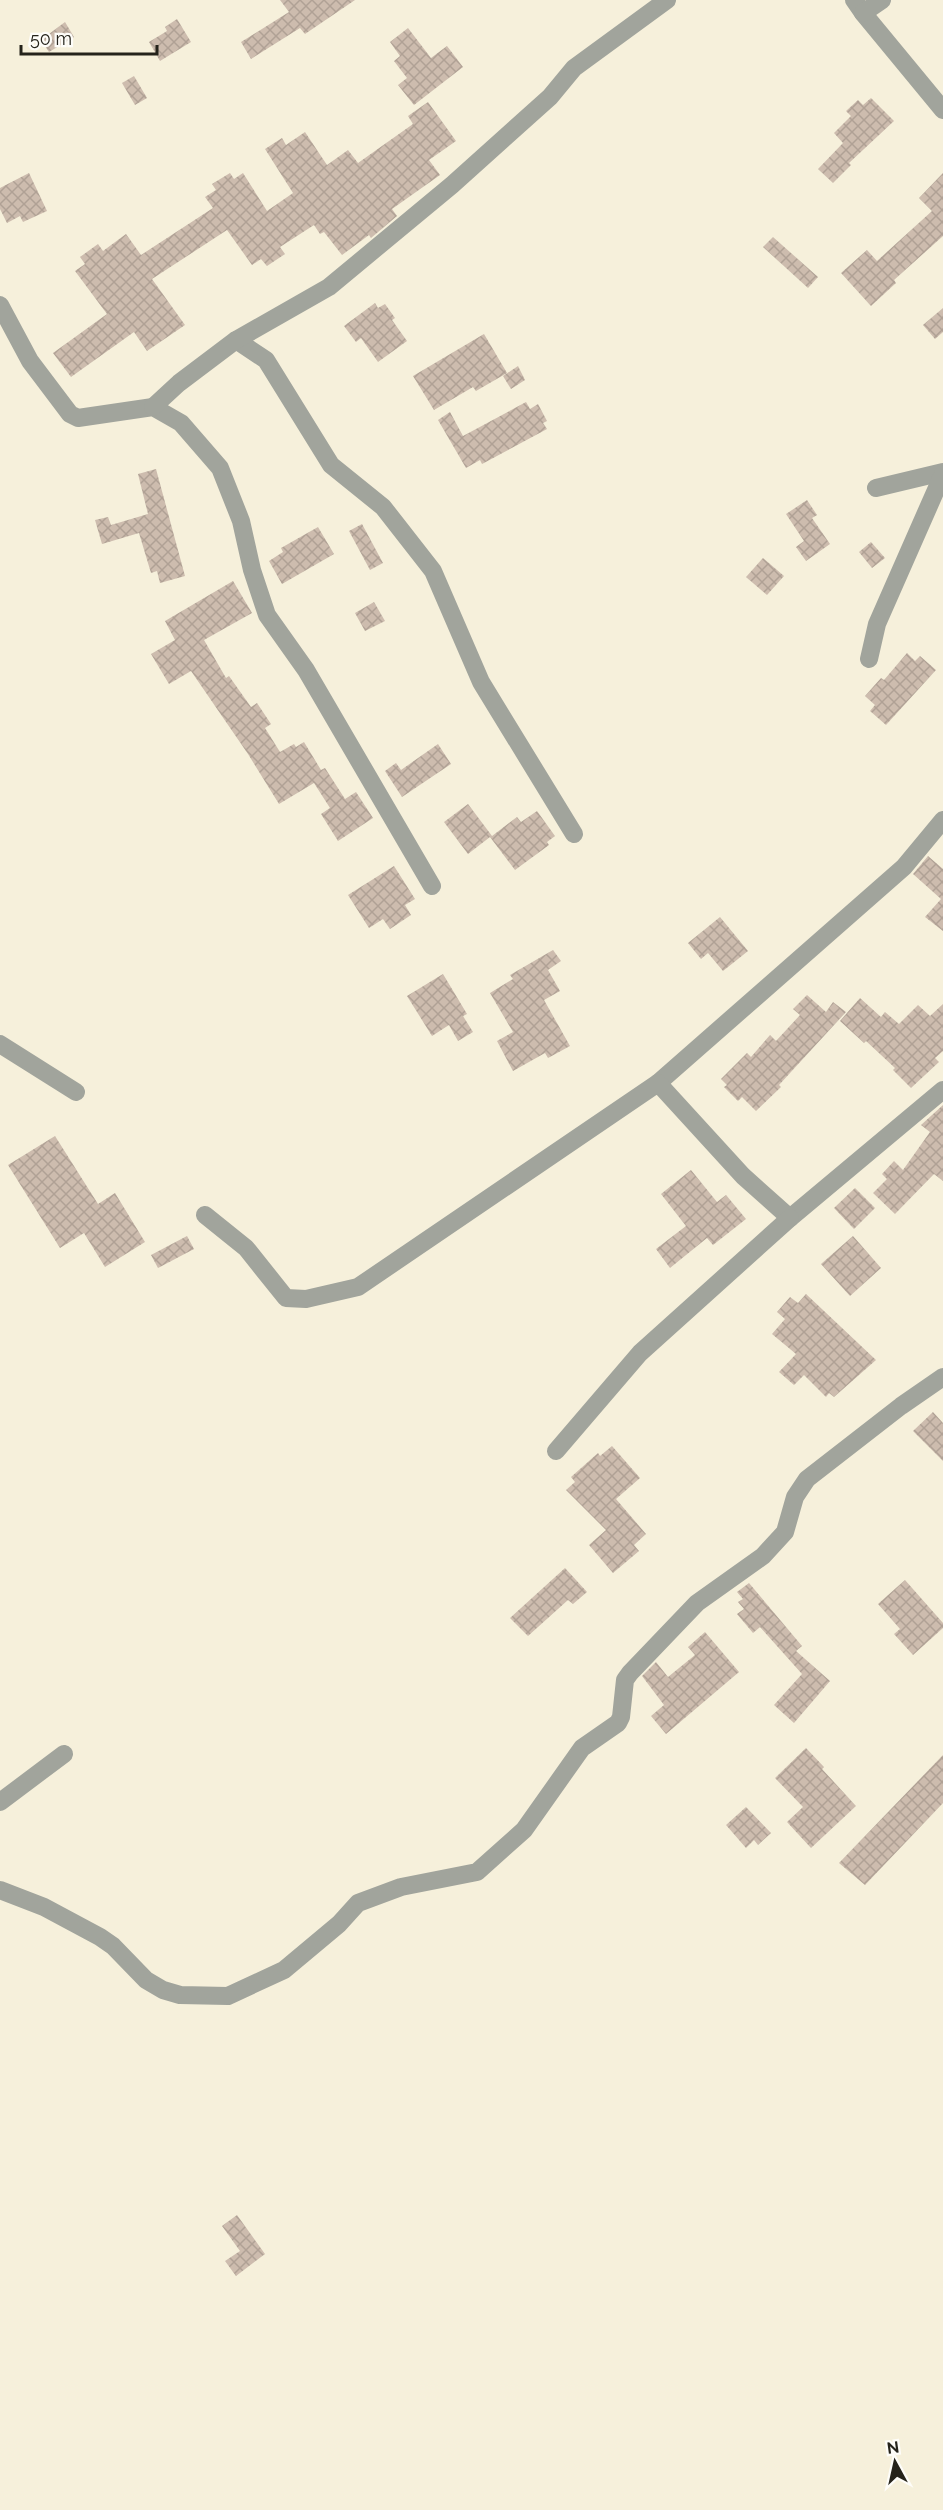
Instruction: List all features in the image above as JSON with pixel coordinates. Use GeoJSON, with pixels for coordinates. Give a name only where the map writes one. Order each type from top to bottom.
{"type":"FeatureCollection","features":[{"type":"Feature","properties":{"kind":"street"},"geometry":{"type":"LineString","coordinates":[[0,305],[30,361],[70,414],[78,418],[153,407],[179,383],[236,340],[329,287],[468,170],[550,97],[574,68],[667,0]]}},
{"type":"Feature","properties":{"kind":"street"},"geometry":{"type":"LineString","coordinates":[[882,0],[858,7],[943,110]]}},
{"type":"Feature","properties":{"kind":"street"},"geometry":{"type":"LineString","coordinates":[[236,340],[266,360],[331,465],[383,507],[433,571],[481,682],[574,834]]}},
{"type":"Feature","properties":{"kind":"street"},"geometry":{"type":"LineString","coordinates":[[153,407],[181,423],[220,468],[241,521],[252,570],[267,615],[306,670],[432,886]]}},
{"type":"Feature","properties":{"kind":"street"},"geometry":{"type":"LineString","coordinates":[[876,488],[943,473]]}},
{"type":"Feature","properties":{"kind":"street"},"geometry":{"type":"LineString","coordinates":[[869,659],[877,624],[943,473]]}},
{"type":"Feature","properties":{"kind":"street"},"geometry":{"type":"LineString","coordinates":[[205,1215],[246,1248],[286,1298],[306,1299],[358,1287],[658,1083],[904,867],[943,820]]}},
{"type":"Feature","properties":{"kind":"street"},"geometry":{"type":"LineString","coordinates":[[0,1044],[76,1092]]}},
{"type":"Feature","properties":{"kind":"street"},"geometry":{"type":"LineString","coordinates":[[658,1083],[743,1176],[790,1218]]}},
{"type":"Feature","properties":{"kind":"street"},"geometry":{"type":"LineString","coordinates":[[556,1451],[640,1353],[790,1218],[943,1090]]}},
{"type":"Feature","properties":{"kind":"street"},"geometry":{"type":"LineString","coordinates":[[0,1890],[44,1907],[100,1936],[146,1980],[163,1990],[180,1995],[228,1995],[246,1989],[284,1970],[339,1924],[358,1903],[400,1887],[477,1872],[524,1830],[582,1748],[618,1723],[621,1717],[625,1680],[645,1655],[697,1603],[764,1556],[785,1532],[795,1497],[807,1479],[901,1406],[943,1377]]}},
{"type":"Feature","properties":{"kind":"street"},"geometry":{"type":"LineString","coordinates":[[0,1802],[64,1754]]}},
{"type":"Feature","properties":{"kind":"building"},"geometry":{"type":"Polygon","coordinates":[[[280,0],[355,0],[305,34],[300,28],[251,59],[241,42],[289,12],[280,0]]]}},
{"type":"Feature","properties":{"kind":"building"},"geometry":{"type":"Polygon","coordinates":[[[177,19],[191,42],[160,61],[149,42],[167,31],[165,27],[177,19]]]}},
{"type":"Feature","properties":{"kind":"building"},"geometry":{"type":"Polygon","coordinates":[[[65,22],[74,37],[49,52],[41,40],[65,22]]]}},
{"type":"Feature","properties":{"kind":"building"},"geometry":{"type":"Polygon","coordinates":[[[408,28],[431,58],[447,46],[463,67],[414,105],[398,85],[407,78],[394,61],[400,56],[390,42],[408,28]]]}},
{"type":"Feature","properties":{"kind":"building"},"geometry":{"type":"Polygon","coordinates":[[[134,76],[147,98],[135,105],[122,83],[134,76]]]}},
{"type":"Feature","properties":{"kind":"building"},"geometry":{"type":"Polygon","coordinates":[[[871,98],[894,121],[849,163],[851,165],[833,183],[818,169],[843,143],[834,133],[851,116],[846,111],[858,100],[863,105],[871,98]]]}},
{"type":"Feature","properties":{"kind":"building"},"geometry":{"type":"Polygon","coordinates":[[[428,102],[456,141],[429,160],[440,175],[392,209],[397,216],[371,238],[369,235],[342,255],[324,232],[320,234],[314,225],[280,247],[285,254],[267,266],[261,259],[252,265],[227,230],[152,279],[185,325],[147,351],[134,332],[71,377],[53,353],[107,314],[75,271],[85,264],[80,257],[98,244],[103,251],[126,234],[141,255],[213,208],[205,197],[216,190],[212,184],[230,173],[234,179],[243,173],[267,211],[293,193],[265,149],[282,138],[286,145],[305,132],[327,165],[348,150],[358,163],[413,124],[408,116],[428,102]]]}},
{"type":"Feature","properties":{"kind":"building"},"geometry":{"type":"Polygon","coordinates":[[[29,173],[47,211],[23,222],[20,216],[7,223],[0,209],[0,188],[29,173]]]}},
{"type":"Feature","properties":{"kind":"building"},"geometry":{"type":"Polygon","coordinates":[[[943,173],[943,236],[894,280],[896,283],[871,306],[841,273],[867,250],[877,261],[932,211],[919,198],[943,173]]]}},
{"type":"Feature","properties":{"kind":"building"},"geometry":{"type":"Polygon","coordinates":[[[773,237],[818,277],[808,288],[763,247],[773,237]]]}},
{"type":"Feature","properties":{"kind":"building"},"geometry":{"type":"Polygon","coordinates":[[[375,303],[378,308],[385,304],[395,318],[392,320],[407,341],[378,362],[361,338],[356,342],[344,326],[375,303]]]}},
{"type":"Feature","properties":{"kind":"building"},"geometry":{"type":"Polygon","coordinates":[[[943,308],[943,332],[935,339],[923,325],[943,308]]]}},
{"type":"Feature","properties":{"kind":"building"},"geometry":{"type":"Polygon","coordinates":[[[484,334],[507,373],[476,391],[473,387],[434,410],[413,376],[484,334]]]}},
{"type":"Feature","properties":{"kind":"building"},"geometry":{"type":"Polygon","coordinates":[[[518,366],[525,380],[511,389],[503,376],[518,366]]]}},
{"type":"Feature","properties":{"kind":"building"},"geometry":{"type":"Polygon","coordinates":[[[526,402],[530,409],[538,404],[547,421],[543,423],[547,429],[482,464],[480,460],[466,468],[438,420],[450,412],[463,436],[526,402]]]}},
{"type":"Feature","properties":{"kind":"building"},"geometry":{"type":"Polygon","coordinates":[[[156,469],[185,576],[160,583],[157,571],[151,573],[139,533],[102,544],[95,520],[108,517],[111,525],[148,514],[138,474],[156,469]]]}},
{"type":"Feature","properties":{"kind":"building"},"geometry":{"type":"Polygon","coordinates":[[[807,500],[817,515],[812,518],[830,544],[806,561],[796,547],[804,541],[786,514],[807,500]]]}},
{"type":"Feature","properties":{"kind":"building"},"geometry":{"type":"Polygon","coordinates":[[[362,524],[383,563],[370,570],[349,531],[362,524]]]}},
{"type":"Feature","properties":{"kind":"building"},"geometry":{"type":"Polygon","coordinates":[[[318,527],[334,554],[282,584],[269,561],[283,552],[281,548],[318,527]]]}},
{"type":"Feature","properties":{"kind":"building"},"geometry":{"type":"Polygon","coordinates":[[[871,542],[885,558],[872,568],[859,552],[871,542]]]}},
{"type":"Feature","properties":{"kind":"building"},"geometry":{"type":"Polygon","coordinates":[[[763,558],[784,576],[767,595],[746,577],[763,558]]]}},
{"type":"Feature","properties":{"kind":"building"},"geometry":{"type":"Polygon","coordinates":[[[233,581],[252,613],[204,640],[226,678],[229,676],[251,707],[257,703],[271,724],[265,728],[280,752],[294,744],[296,747],[304,742],[321,770],[325,768],[345,799],[356,792],[373,818],[338,841],[321,814],[330,808],[314,783],[279,804],[191,671],[169,684],[151,654],[175,640],[165,621],[233,581]]]}},
{"type":"Feature","properties":{"kind":"building"},"geometry":{"type":"Polygon","coordinates":[[[374,602],[385,621],[365,631],[355,613],[374,602]]]}},
{"type":"Feature","properties":{"kind":"building"},"geometry":{"type":"Polygon","coordinates":[[[907,653],[915,661],[920,656],[936,670],[886,725],[870,711],[875,705],[865,696],[881,678],[884,680],[907,653]]]}},
{"type":"Feature","properties":{"kind":"building"},"geometry":{"type":"Polygon","coordinates":[[[438,744],[451,764],[402,797],[385,771],[396,763],[401,770],[438,744]]]}},
{"type":"Feature","properties":{"kind":"building"},"geometry":{"type":"Polygon","coordinates":[[[468,804],[492,836],[517,817],[521,822],[537,811],[555,836],[547,842],[549,845],[515,870],[490,837],[468,854],[444,822],[468,804]]]}},
{"type":"Feature","properties":{"kind":"building"},"geometry":{"type":"Polygon","coordinates":[[[928,856],[943,869],[943,931],[925,917],[941,899],[913,874],[928,856]]]}},
{"type":"Feature","properties":{"kind":"building"},"geometry":{"type":"Polygon","coordinates":[[[394,866],[415,899],[405,905],[411,915],[390,929],[383,919],[369,928],[348,895],[394,866]]]}},
{"type":"Feature","properties":{"kind":"building"},"geometry":{"type":"Polygon","coordinates":[[[720,917],[748,951],[723,971],[708,953],[701,959],[688,943],[720,917]]]}},
{"type":"Feature","properties":{"kind":"building"},"geometry":{"type":"Polygon","coordinates":[[[553,950],[561,961],[548,970],[560,991],[544,1000],[570,1046],[548,1058],[545,1053],[513,1071],[497,1041],[513,1032],[490,993],[513,979],[510,975],[553,950]]]}},
{"type":"Feature","properties":{"kind":"building"},"geometry":{"type":"Polygon","coordinates":[[[443,974],[467,1014],[463,1016],[473,1032],[458,1041],[449,1025],[432,1036],[407,996],[443,974]]]}},
{"type":"Feature","properties":{"kind":"building"},"geometry":{"type":"Polygon","coordinates":[[[807,995],[826,1012],[833,1002],[846,1012],[779,1085],[781,1087],[756,1111],[742,1097],[738,1101],[724,1087],[727,1085],[721,1079],[747,1053],[751,1057],[770,1035],[776,1041],[800,1015],[793,1009],[807,995]]]}},
{"type":"Feature","properties":{"kind":"building"},"geometry":{"type":"Polygon","coordinates":[[[860,998],[881,1017],[885,1012],[899,1024],[918,1005],[930,1016],[943,1004],[943,1051],[935,1058],[939,1062],[911,1088],[893,1070],[895,1068],[840,1021],[860,998]]]}},
{"type":"Feature","properties":{"kind":"building"},"geometry":{"type":"Polygon","coordinates":[[[943,1105],[943,1181],[934,1174],[895,1214],[873,1193],[887,1179],[882,1174],[894,1161],[903,1170],[930,1132],[921,1125],[943,1105]]]}},
{"type":"Feature","properties":{"kind":"building"},"geometry":{"type":"Polygon","coordinates":[[[55,1136],[98,1204],[115,1193],[145,1242],[105,1267],[84,1233],[60,1248],[8,1165],[55,1136]]]}},
{"type":"Feature","properties":{"kind":"building"},"geometry":{"type":"Polygon","coordinates":[[[691,1170],[717,1202],[726,1195],[746,1219],[713,1245],[707,1238],[670,1268],[656,1249],[686,1226],[661,1194],[691,1170]]]}},
{"type":"Feature","properties":{"kind":"building"},"geometry":{"type":"Polygon","coordinates":[[[855,1188],[875,1208],[854,1229],[834,1208],[855,1188]]]}},
{"type":"Feature","properties":{"kind":"building"},"geometry":{"type":"Polygon","coordinates":[[[187,1236],[194,1249],[158,1268],[151,1255],[187,1236]]]}},
{"type":"Feature","properties":{"kind":"building"},"geometry":{"type":"Polygon","coordinates":[[[853,1236],[881,1268],[850,1296],[821,1264],[853,1236]]]}},
{"type":"Feature","properties":{"kind":"building"},"geometry":{"type":"Polygon","coordinates":[[[806,1294],[876,1360],[834,1397],[829,1393],[826,1397],[804,1375],[794,1385],[779,1372],[796,1354],[772,1334],[785,1319],[777,1312],[790,1297],[798,1303],[806,1294]]]}},
{"type":"Feature","properties":{"kind":"building"},"geometry":{"type":"Polygon","coordinates":[[[933,1412],[943,1423],[943,1461],[913,1431],[933,1412]]]}},
{"type":"Feature","properties":{"kind":"building"},"geometry":{"type":"Polygon","coordinates":[[[612,1446],[640,1478],[616,1499],[646,1534],[634,1545],[639,1551],[613,1573],[589,1545],[606,1530],[566,1490],[575,1482],[571,1477],[598,1453],[600,1456],[612,1446]]]}},
{"type":"Feature","properties":{"kind":"building"},"geometry":{"type":"Polygon","coordinates":[[[565,1568],[587,1592],[573,1604],[568,1600],[528,1636],[510,1618],[565,1568]]]}},
{"type":"Feature","properties":{"kind":"building"},"geometry":{"type":"Polygon","coordinates":[[[905,1580],[943,1623],[943,1628],[913,1655],[894,1634],[900,1629],[878,1604],[905,1580]]]}},
{"type":"Feature","properties":{"kind":"building"},"geometry":{"type":"Polygon","coordinates":[[[749,1583],[802,1646],[796,1651],[830,1681],[794,1723],[774,1705],[802,1674],[760,1627],[753,1633],[737,1614],[744,1609],[738,1602],[743,1599],[737,1592],[749,1583]]]}},
{"type":"Feature","properties":{"kind":"building"},"geometry":{"type":"Polygon","coordinates":[[[705,1632],[739,1672],[666,1734],[651,1716],[664,1705],[642,1676],[656,1662],[668,1677],[695,1655],[688,1647],[705,1632]]]}},
{"type":"Feature","properties":{"kind":"building"},"geometry":{"type":"Polygon","coordinates":[[[806,1748],[856,1806],[811,1848],[787,1822],[803,1807],[775,1778],[806,1748]]]}},
{"type":"Feature","properties":{"kind":"building"},"geometry":{"type":"Polygon","coordinates":[[[943,1755],[943,1803],[865,1885],[839,1863],[943,1755]]]}},
{"type":"Feature","properties":{"kind":"building"},"geometry":{"type":"Polygon","coordinates":[[[746,1807],[771,1833],[758,1845],[754,1840],[746,1848],[726,1825],[746,1807]]]}},
{"type":"Feature","properties":{"kind":"building"},"geometry":{"type":"Polygon","coordinates":[[[237,2215],[265,2254],[236,2276],[225,2261],[240,2251],[222,2226],[237,2215]]]}}]}
